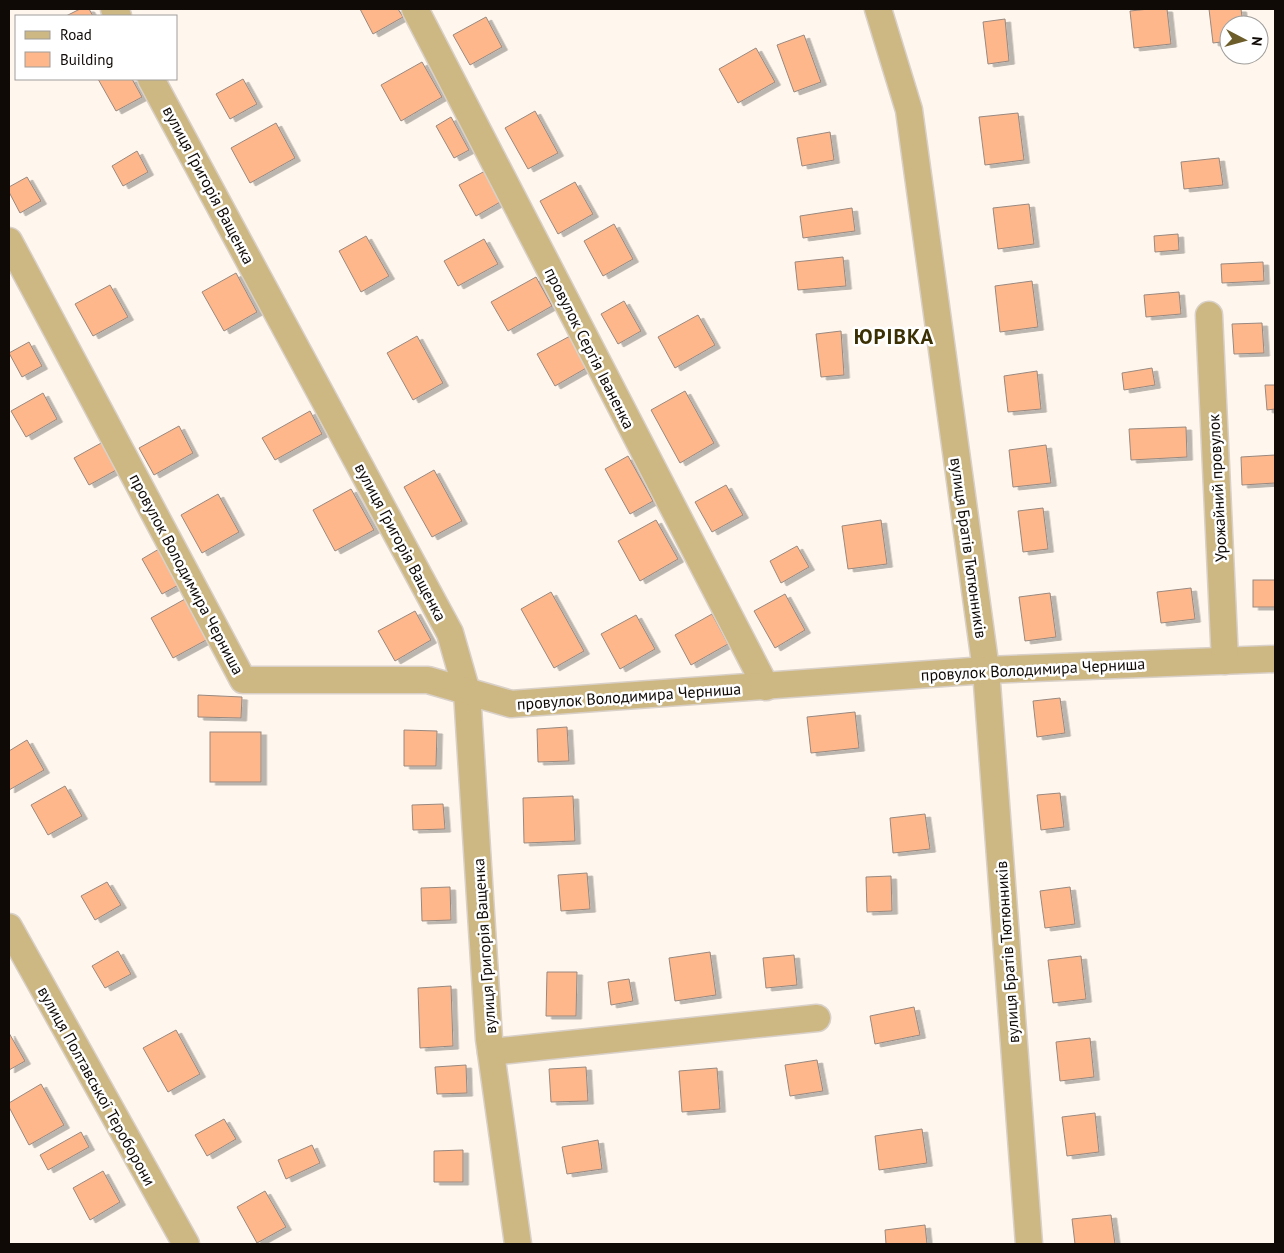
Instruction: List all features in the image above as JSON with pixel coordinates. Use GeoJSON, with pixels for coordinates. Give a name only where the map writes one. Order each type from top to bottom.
{"type":"FeatureCollection","features":[{"type":"Feature","properties":{"kind":"street","name":"провулок Сергія Іваненка"},"geometry":{"type":"LineString","coordinates":[[415,9],[766,687]]}},
{"type":"Feature","properties":{"kind":"street","name":"вулиця Братів Тютюнників"},"geometry":{"type":"LineString","coordinates":[[878,9],[909,110],[986,670],[1029,1244]]}},
{"type":"Feature","properties":{"kind":"street","name":"вулиця Григорія Ващенка"},"geometry":{"type":"LineString","coordinates":[[152,80],[450,633],[467,692],[491,1052],[518,1244]]}},
{"type":"Feature","properties":{"kind":"street","name":"провулок Володимира Черниша"},"geometry":{"type":"LineString","coordinates":[[9,241],[243,680],[428,680],[510,704],[986,670],[1275,659]]}},
{"type":"Feature","properties":{"kind":"street","name":"Урожайний провулок"},"geometry":{"type":"LineString","coordinates":[[1209,315],[1225,661]]}},
{"type":"Feature","properties":{"kind":"street","name":"вулиця Полтавської Тероборони"},"geometry":{"type":"LineString","coordinates":[[9,927],[186,1244]]}},
{"type":"Feature","properties":{"kind":"street","name":"вулиця Григорія Ващенка"},"geometry":{"type":"LineString","coordinates":[[491,1052],[817,1018]]}},
{"type":"Feature","properties":{"kind":"building"},"geometry":{"type":"Polygon","coordinates":[[[80,9],[89,9],[92,15],[68,15],[80,9]]]}},
{"type":"Feature","properties":{"kind":"building"},"geometry":{"type":"Polygon","coordinates":[[[360,9],[398,9],[403,17],[373,34],[360,9]]]}},
{"type":"Feature","properties":{"kind":"building"},"geometry":{"type":"Polygon","coordinates":[[[1167,9],[1171,44],[1134,48],[1130,11],[1167,9]]]}},
{"type":"Feature","properties":{"kind":"building"},"geometry":{"type":"Polygon","coordinates":[[[1209,9],[1241,9],[1242,15],[1219,15],[1219,42],[1213,43],[1209,9]]]}},
{"type":"Feature","properties":{"kind":"building"},"geometry":{"type":"Polygon","coordinates":[[[486,17],[502,47],[470,65],[453,35],[486,17]]]}},
{"type":"Feature","properties":{"kind":"building"},"geometry":{"type":"Polygon","coordinates":[[[1005,19],[1009,61],[988,64],[983,22],[1005,19]]]}},
{"type":"Feature","properties":{"kind":"building"},"geometry":{"type":"Polygon","coordinates":[[[804,35],[821,82],[794,92],[777,45],[804,35]]]}},
{"type":"Feature","properties":{"kind":"building"},"geometry":{"type":"Polygon","coordinates":[[[756,48],[775,82],[738,103],[719,69],[756,48]]]}},
{"type":"Feature","properties":{"kind":"building"},"geometry":{"type":"Polygon","coordinates":[[[422,62],[442,97],[401,121],[381,85],[422,62]]]}},
{"type":"Feature","properties":{"kind":"building"},"geometry":{"type":"Polygon","coordinates":[[[243,79],[257,104],[230,119],[216,94],[243,79]]]}},
{"type":"Feature","properties":{"kind":"building"},"geometry":{"type":"Polygon","coordinates":[[[99,80],[133,80],[142,97],[116,111],[99,80]]]}},
{"type":"Feature","properties":{"kind":"building"},"geometry":{"type":"Polygon","coordinates":[[[535,111],[558,153],[528,169],[505,128],[535,111]]]}},
{"type":"Feature","properties":{"kind":"building"},"geometry":{"type":"Polygon","coordinates":[[[1018,113],[1024,160],[985,165],[979,117],[1018,113]]]}},
{"type":"Feature","properties":{"kind":"building"},"geometry":{"type":"Polygon","coordinates":[[[451,117],[469,150],[454,158],[436,126],[451,117]]]}},
{"type":"Feature","properties":{"kind":"building"},"geometry":{"type":"Polygon","coordinates":[[[276,123],[295,158],[250,183],[231,148],[276,123]]]}},
{"type":"Feature","properties":{"kind":"building"},"geometry":{"type":"Polygon","coordinates":[[[830,132],[834,160],[802,166],[797,138],[830,132]]]}},
{"type":"Feature","properties":{"kind":"building"},"geometry":{"type":"Polygon","coordinates":[[[137,151],[148,172],[123,186],[112,166],[137,151]]]}},
{"type":"Feature","properties":{"kind":"building"},"geometry":{"type":"Polygon","coordinates":[[[1219,158],[1223,185],[1184,189],[1181,162],[1219,158]]]}},
{"type":"Feature","properties":{"kind":"building"},"geometry":{"type":"Polygon","coordinates":[[[485,171],[502,201],[476,216],[459,185],[485,171]]]}},
{"type":"Feature","properties":{"kind":"building"},"geometry":{"type":"Polygon","coordinates":[[[27,177],[41,201],[20,213],[9,192],[9,187],[27,177]]]}},
{"type":"Feature","properties":{"kind":"building"},"geometry":{"type":"Polygon","coordinates":[[[575,182],[593,214],[558,234],[540,201],[575,182]]]}},
{"type":"Feature","properties":{"kind":"building"},"geometry":{"type":"Polygon","coordinates":[[[1029,204],[1034,244],[998,249],[993,208],[1029,204]]]}},
{"type":"Feature","properties":{"kind":"building"},"geometry":{"type":"Polygon","coordinates":[[[852,208],[855,231],[803,238],[800,216],[852,208]]]}},
{"type":"Feature","properties":{"kind":"building"},"geometry":{"type":"Polygon","coordinates":[[[614,224],[633,259],[603,276],[584,241],[614,224]]]}},
{"type":"Feature","properties":{"kind":"building"},"geometry":{"type":"Polygon","coordinates":[[[1178,234],[1179,250],[1155,252],[1154,236],[1178,234]]]}},
{"type":"Feature","properties":{"kind":"building"},"geometry":{"type":"Polygon","coordinates":[[[366,236],[389,276],[361,292],[339,251],[366,236]]]}},
{"type":"Feature","properties":{"kind":"building"},"geometry":{"type":"Polygon","coordinates":[[[484,239],[498,264],[458,286],[444,261],[484,239]]]}},
{"type":"Feature","properties":{"kind":"building"},"geometry":{"type":"Polygon","coordinates":[[[843,257],[846,286],[798,290],[795,262],[843,257]]]}},
{"type":"Feature","properties":{"kind":"building"},"geometry":{"type":"Polygon","coordinates":[[[1263,262],[1264,281],[1222,283],[1221,264],[1263,262]]]}},
{"type":"Feature","properties":{"kind":"building"},"geometry":{"type":"Polygon","coordinates":[[[236,273],[257,312],[224,331],[202,292],[236,273]]]}},
{"type":"Feature","properties":{"kind":"building"},"geometry":{"type":"Polygon","coordinates":[[[536,277],[552,306],[508,331],[491,302],[536,277]]]}},
{"type":"Feature","properties":{"kind":"building"},"geometry":{"type":"Polygon","coordinates":[[[1032,281],[1038,327],[1000,332],[995,286],[1032,281]]]}},
{"type":"Feature","properties":{"kind":"building"},"geometry":{"type":"Polygon","coordinates":[[[110,285],[128,317],[93,336],[75,304],[110,285]]]}},
{"type":"Feature","properties":{"kind":"building"},"geometry":{"type":"Polygon","coordinates":[[[1179,292],[1181,314],[1146,317],[1144,295],[1179,292]]]}},
{"type":"Feature","properties":{"kind":"building"},"geometry":{"type":"Polygon","coordinates":[[[624,301],[641,331],[618,344],[601,314],[624,301]]]}},
{"type":"Feature","properties":{"kind":"building"},"geometry":{"type":"Polygon","coordinates":[[[698,315],[715,345],[675,368],[658,337],[698,315]]]}},
{"type":"Feature","properties":{"kind":"building"},"geometry":{"type":"Polygon","coordinates":[[[1262,323],[1264,353],[1234,354],[1232,324],[1262,323]]]}},
{"type":"Feature","properties":{"kind":"building"},"geometry":{"type":"Polygon","coordinates":[[[841,331],[844,375],[821,377],[816,334],[841,331]]]}},
{"type":"Feature","properties":{"kind":"building"},"geometry":{"type":"Polygon","coordinates":[[[417,336],[443,383],[413,400],[387,353],[417,336]]]}},
{"type":"Feature","properties":{"kind":"building"},"geometry":{"type":"Polygon","coordinates":[[[570,336],[588,367],[555,386],[537,354],[570,336]]]}},
{"type":"Feature","properties":{"kind":"building"},"geometry":{"type":"Polygon","coordinates":[[[29,342],[42,366],[22,377],[9,353],[29,342]]]}},
{"type":"Feature","properties":{"kind":"building"},"geometry":{"type":"Polygon","coordinates":[[[1152,368],[1155,385],[1124,390],[1122,373],[1152,368]]]}},
{"type":"Feature","properties":{"kind":"building"},"geometry":{"type":"Polygon","coordinates":[[[1037,371],[1041,409],[1008,412],[1004,376],[1037,371]]]}},
{"type":"Feature","properties":{"kind":"building"},"geometry":{"type":"Polygon","coordinates":[[[1265,385],[1275,385],[1275,409],[1267,410],[1265,385]]]}},
{"type":"Feature","properties":{"kind":"building"},"geometry":{"type":"Polygon","coordinates":[[[685,391],[714,443],[680,463],[651,410],[685,391]]]}},
{"type":"Feature","properties":{"kind":"building"},"geometry":{"type":"Polygon","coordinates":[[[43,393],[57,419],[26,437],[11,411],[43,393]]]}},
{"type":"Feature","properties":{"kind":"building"},"geometry":{"type":"Polygon","coordinates":[[[310,411],[322,434],[275,460],[262,438],[310,411]]]}},
{"type":"Feature","properties":{"kind":"building"},"geometry":{"type":"Polygon","coordinates":[[[179,426],[193,453],[154,475],[139,448],[179,426]]]}},
{"type":"Feature","properties":{"kind":"building"},"geometry":{"type":"Polygon","coordinates":[[[1186,427],[1187,457],[1131,460],[1129,429],[1186,427]]]}},
{"type":"Feature","properties":{"kind":"building"},"geometry":{"type":"Polygon","coordinates":[[[103,442],[118,469],[89,485],[74,458],[103,442]]]}},
{"type":"Feature","properties":{"kind":"building"},"geometry":{"type":"Polygon","coordinates":[[[1046,445],[1051,483],[1013,487],[1009,450],[1046,445]]]}},
{"type":"Feature","properties":{"kind":"building"},"geometry":{"type":"Polygon","coordinates":[[[1275,455],[1275,483],[1242,485],[1241,457],[1275,455]]]}},
{"type":"Feature","properties":{"kind":"building"},"geometry":{"type":"Polygon","coordinates":[[[628,456],[653,501],[630,514],[605,469],[628,456]]]}},
{"type":"Feature","properties":{"kind":"building"},"geometry":{"type":"Polygon","coordinates":[[[434,470],[462,521],[432,537],[404,487],[434,470]]]}},
{"type":"Feature","properties":{"kind":"building"},"geometry":{"type":"Polygon","coordinates":[[[726,485],[743,515],[712,532],[695,502],[726,485]]]}},
{"type":"Feature","properties":{"kind":"building"},"geometry":{"type":"Polygon","coordinates":[[[351,489],[374,530],[335,551],[313,510],[351,489]]]}},
{"type":"Feature","properties":{"kind":"building"},"geometry":{"type":"Polygon","coordinates":[[[218,494],[239,532],[202,553],[181,515],[218,494]]]}},
{"type":"Feature","properties":{"kind":"building"},"geometry":{"type":"Polygon","coordinates":[[[1043,508],[1048,549],[1023,552],[1018,511],[1043,508]]]}},
{"type":"Feature","properties":{"kind":"building"},"geometry":{"type":"Polygon","coordinates":[[[656,520],[678,559],[640,581],[618,541],[656,520]]]}},
{"type":"Feature","properties":{"kind":"building"},"geometry":{"type":"Polygon","coordinates":[[[881,520],[887,564],[848,569],[842,526],[881,520]]]}},
{"type":"Feature","properties":{"kind":"building"},"geometry":{"type":"Polygon","coordinates":[[[164,546],[184,582],[162,594],[142,559],[164,546]]]}},
{"type":"Feature","properties":{"kind":"building"},"geometry":{"type":"Polygon","coordinates":[[[797,546],[809,567],[781,583],[770,561],[797,546]]]}},
{"type":"Feature","properties":{"kind":"building"},"geometry":{"type":"Polygon","coordinates":[[[1253,580],[1275,580],[1275,607],[1253,607],[1253,580]]]}},
{"type":"Feature","properties":{"kind":"building"},"geometry":{"type":"Polygon","coordinates":[[[1191,588],[1195,619],[1161,623],[1157,592],[1191,588]]]}},
{"type":"Feature","properties":{"kind":"building"},"geometry":{"type":"Polygon","coordinates":[[[551,592],[584,651],[554,668],[521,609],[551,592]]]}},
{"type":"Feature","properties":{"kind":"building"},"geometry":{"type":"Polygon","coordinates":[[[1050,593],[1056,637],[1025,641],[1019,597],[1050,593]]]}},
{"type":"Feature","properties":{"kind":"building"},"geometry":{"type":"Polygon","coordinates":[[[785,594],[805,630],[775,648],[754,611],[785,594]]]}},
{"type":"Feature","properties":{"kind":"building"},"geometry":{"type":"Polygon","coordinates":[[[185,599],[208,639],[173,658],[151,618],[185,599]]]}},
{"type":"Feature","properties":{"kind":"building"},"geometry":{"type":"Polygon","coordinates":[[[415,611],[431,640],[395,661],[378,631],[415,611]]]}},
{"type":"Feature","properties":{"kind":"building"},"geometry":{"type":"Polygon","coordinates":[[[712,614],[728,644],[691,665],[675,635],[712,614]]]}},
{"type":"Feature","properties":{"kind":"building"},"geometry":{"type":"Polygon","coordinates":[[[636,615],[655,649],[620,669],[601,634],[636,615]]]}},
{"type":"Feature","properties":{"kind":"building"},"geometry":{"type":"Polygon","coordinates":[[[198,695],[242,697],[241,718],[198,717],[198,695]]]}},
{"type":"Feature","properties":{"kind":"building"},"geometry":{"type":"Polygon","coordinates":[[[1060,698],[1065,733],[1037,737],[1033,701],[1060,698]]]}},
{"type":"Feature","properties":{"kind":"building"},"geometry":{"type":"Polygon","coordinates":[[[855,712],[859,748],[811,753],[807,717],[855,712]]]}},
{"type":"Feature","properties":{"kind":"building"},"geometry":{"type":"Polygon","coordinates":[[[567,727],[569,761],[538,762],[537,729],[567,727]]]}},
{"type":"Feature","properties":{"kind":"building"},"geometry":{"type":"Polygon","coordinates":[[[404,730],[437,731],[436,766],[404,766],[404,730]]]}},
{"type":"Feature","properties":{"kind":"building"},"geometry":{"type":"Polygon","coordinates":[[[210,732],[261,732],[261,782],[210,782],[210,732]]]}},
{"type":"Feature","properties":{"kind":"building"},"geometry":{"type":"Polygon","coordinates":[[[27,740],[44,770],[9,790],[9,751],[27,740]]]}},
{"type":"Feature","properties":{"kind":"building"},"geometry":{"type":"Polygon","coordinates":[[[65,786],[82,816],[48,835],[31,805],[65,786]]]}},
{"type":"Feature","properties":{"kind":"building"},"geometry":{"type":"Polygon","coordinates":[[[1060,793],[1064,827],[1041,830],[1037,795],[1060,793]]]}},
{"type":"Feature","properties":{"kind":"building"},"geometry":{"type":"Polygon","coordinates":[[[573,796],[575,841],[524,843],[523,798],[573,796]]]}},
{"type":"Feature","properties":{"kind":"building"},"geometry":{"type":"Polygon","coordinates":[[[443,804],[445,829],[413,830],[412,805],[443,804]]]}},
{"type":"Feature","properties":{"kind":"building"},"geometry":{"type":"Polygon","coordinates":[[[925,814],[930,849],[893,853],[890,818],[925,814]]]}},
{"type":"Feature","properties":{"kind":"building"},"geometry":{"type":"Polygon","coordinates":[[[587,873],[590,909],[561,911],[558,875],[587,873]]]}},
{"type":"Feature","properties":{"kind":"building"},"geometry":{"type":"Polygon","coordinates":[[[891,876],[892,911],[867,912],[866,877],[891,876]]]}},
{"type":"Feature","properties":{"kind":"building"},"geometry":{"type":"Polygon","coordinates":[[[107,882],[121,905],[95,920],[81,896],[107,882]]]}},
{"type":"Feature","properties":{"kind":"building"},"geometry":{"type":"Polygon","coordinates":[[[450,887],[451,920],[422,921],[421,888],[450,887]]]}},
{"type":"Feature","properties":{"kind":"building"},"geometry":{"type":"Polygon","coordinates":[[[1070,887],[1075,924],[1045,928],[1040,891],[1070,887]]]}},
{"type":"Feature","properties":{"kind":"building"},"geometry":{"type":"Polygon","coordinates":[[[118,951],[131,974],[105,988],[92,966],[118,951]]]}},
{"type":"Feature","properties":{"kind":"building"},"geometry":{"type":"Polygon","coordinates":[[[710,952],[716,995],[675,1001],[669,958],[710,952]]]}},
{"type":"Feature","properties":{"kind":"building"},"geometry":{"type":"Polygon","coordinates":[[[794,955],[797,985],[766,988],[763,958],[794,955]]]}},
{"type":"Feature","properties":{"kind":"building"},"geometry":{"type":"Polygon","coordinates":[[[1081,956],[1086,999],[1053,1003],[1048,960],[1081,956]]]}},
{"type":"Feature","properties":{"kind":"building"},"geometry":{"type":"Polygon","coordinates":[[[547,972],[577,972],[576,1016],[546,1016],[547,972]]]}},
{"type":"Feature","properties":{"kind":"building"},"geometry":{"type":"Polygon","coordinates":[[[629,979],[633,1001],[611,1005],[608,982],[629,979]]]}},
{"type":"Feature","properties":{"kind":"building"},"geometry":{"type":"Polygon","coordinates":[[[451,986],[453,1046],[420,1048],[418,988],[451,986]]]}},
{"type":"Feature","properties":{"kind":"building"},"geometry":{"type":"Polygon","coordinates":[[[914,1007],[920,1035],[875,1044],[870,1016],[914,1007]]]}},
{"type":"Feature","properties":{"kind":"building"},"geometry":{"type":"Polygon","coordinates":[[[176,1030],[200,1074],[168,1092],[143,1048],[176,1030]]]}},
{"type":"Feature","properties":{"kind":"building"},"geometry":{"type":"Polygon","coordinates":[[[9,1033],[25,1061],[9,1070],[9,1033]]]}},
{"type":"Feature","properties":{"kind":"building"},"geometry":{"type":"Polygon","coordinates":[[[1090,1038],[1094,1077],[1060,1081],[1056,1042],[1090,1038]]]}},
{"type":"Feature","properties":{"kind":"building"},"geometry":{"type":"Polygon","coordinates":[[[817,1060],[823,1091],[790,1096],[785,1065],[817,1060]]]}},
{"type":"Feature","properties":{"kind":"building"},"geometry":{"type":"Polygon","coordinates":[[[466,1065],[467,1093],[437,1094],[435,1067],[466,1065]]]}},
{"type":"Feature","properties":{"kind":"building"},"geometry":{"type":"Polygon","coordinates":[[[586,1067],[588,1101],[551,1102],[549,1069],[586,1067]]]}},
{"type":"Feature","properties":{"kind":"building"},"geometry":{"type":"Polygon","coordinates":[[[717,1068],[720,1109],[682,1112],[679,1071],[717,1068]]]}},
{"type":"Feature","properties":{"kind":"building"},"geometry":{"type":"Polygon","coordinates":[[[41,1084],[64,1125],[29,1145],[9,1107],[9,1103],[41,1084]]]}},
{"type":"Feature","properties":{"kind":"building"},"geometry":{"type":"Polygon","coordinates":[[[1095,1113],[1099,1152],[1067,1156],[1062,1117],[1095,1113]]]}},
{"type":"Feature","properties":{"kind":"building"},"geometry":{"type":"Polygon","coordinates":[[[224,1119],[236,1139],[207,1156],[195,1135],[224,1119]]]}},
{"type":"Feature","properties":{"kind":"building"},"geometry":{"type":"Polygon","coordinates":[[[922,1129],[927,1163],[879,1170],[875,1136],[922,1129]]]}},
{"type":"Feature","properties":{"kind":"building"},"geometry":{"type":"Polygon","coordinates":[[[81,1132],[89,1147],[48,1170],[40,1155],[81,1132]]]}},
{"type":"Feature","properties":{"kind":"building"},"geometry":{"type":"Polygon","coordinates":[[[598,1140],[602,1169],[567,1174],[562,1147],[598,1140]]]}},
{"type":"Feature","properties":{"kind":"building"},"geometry":{"type":"Polygon","coordinates":[[[312,1145],[320,1163],[286,1179],[278,1160],[312,1145]]]}},
{"type":"Feature","properties":{"kind":"building"},"geometry":{"type":"Polygon","coordinates":[[[463,1150],[463,1182],[434,1182],[434,1151],[463,1150]]]}},
{"type":"Feature","properties":{"kind":"building"},"geometry":{"type":"Polygon","coordinates":[[[103,1171],[120,1202],[90,1220],[73,1188],[103,1171]]]}},
{"type":"Feature","properties":{"kind":"building"},"geometry":{"type":"Polygon","coordinates":[[[265,1191],[286,1227],[257,1243],[237,1207],[265,1191]]]}},
{"type":"Feature","properties":{"kind":"building"},"geometry":{"type":"Polygon","coordinates":[[[1111,1215],[1115,1244],[1075,1244],[1072,1219],[1111,1215]]]}},
{"type":"Feature","properties":{"kind":"building"},"geometry":{"type":"Polygon","coordinates":[[[925,1225],[927,1244],[886,1244],[885,1230],[925,1225]]]}},
{"type":"Feature","properties":{"kind":"district","name":"ЮРІВКА"},"geometry":{"type":"Point","coordinates":[894,336]}}]}
